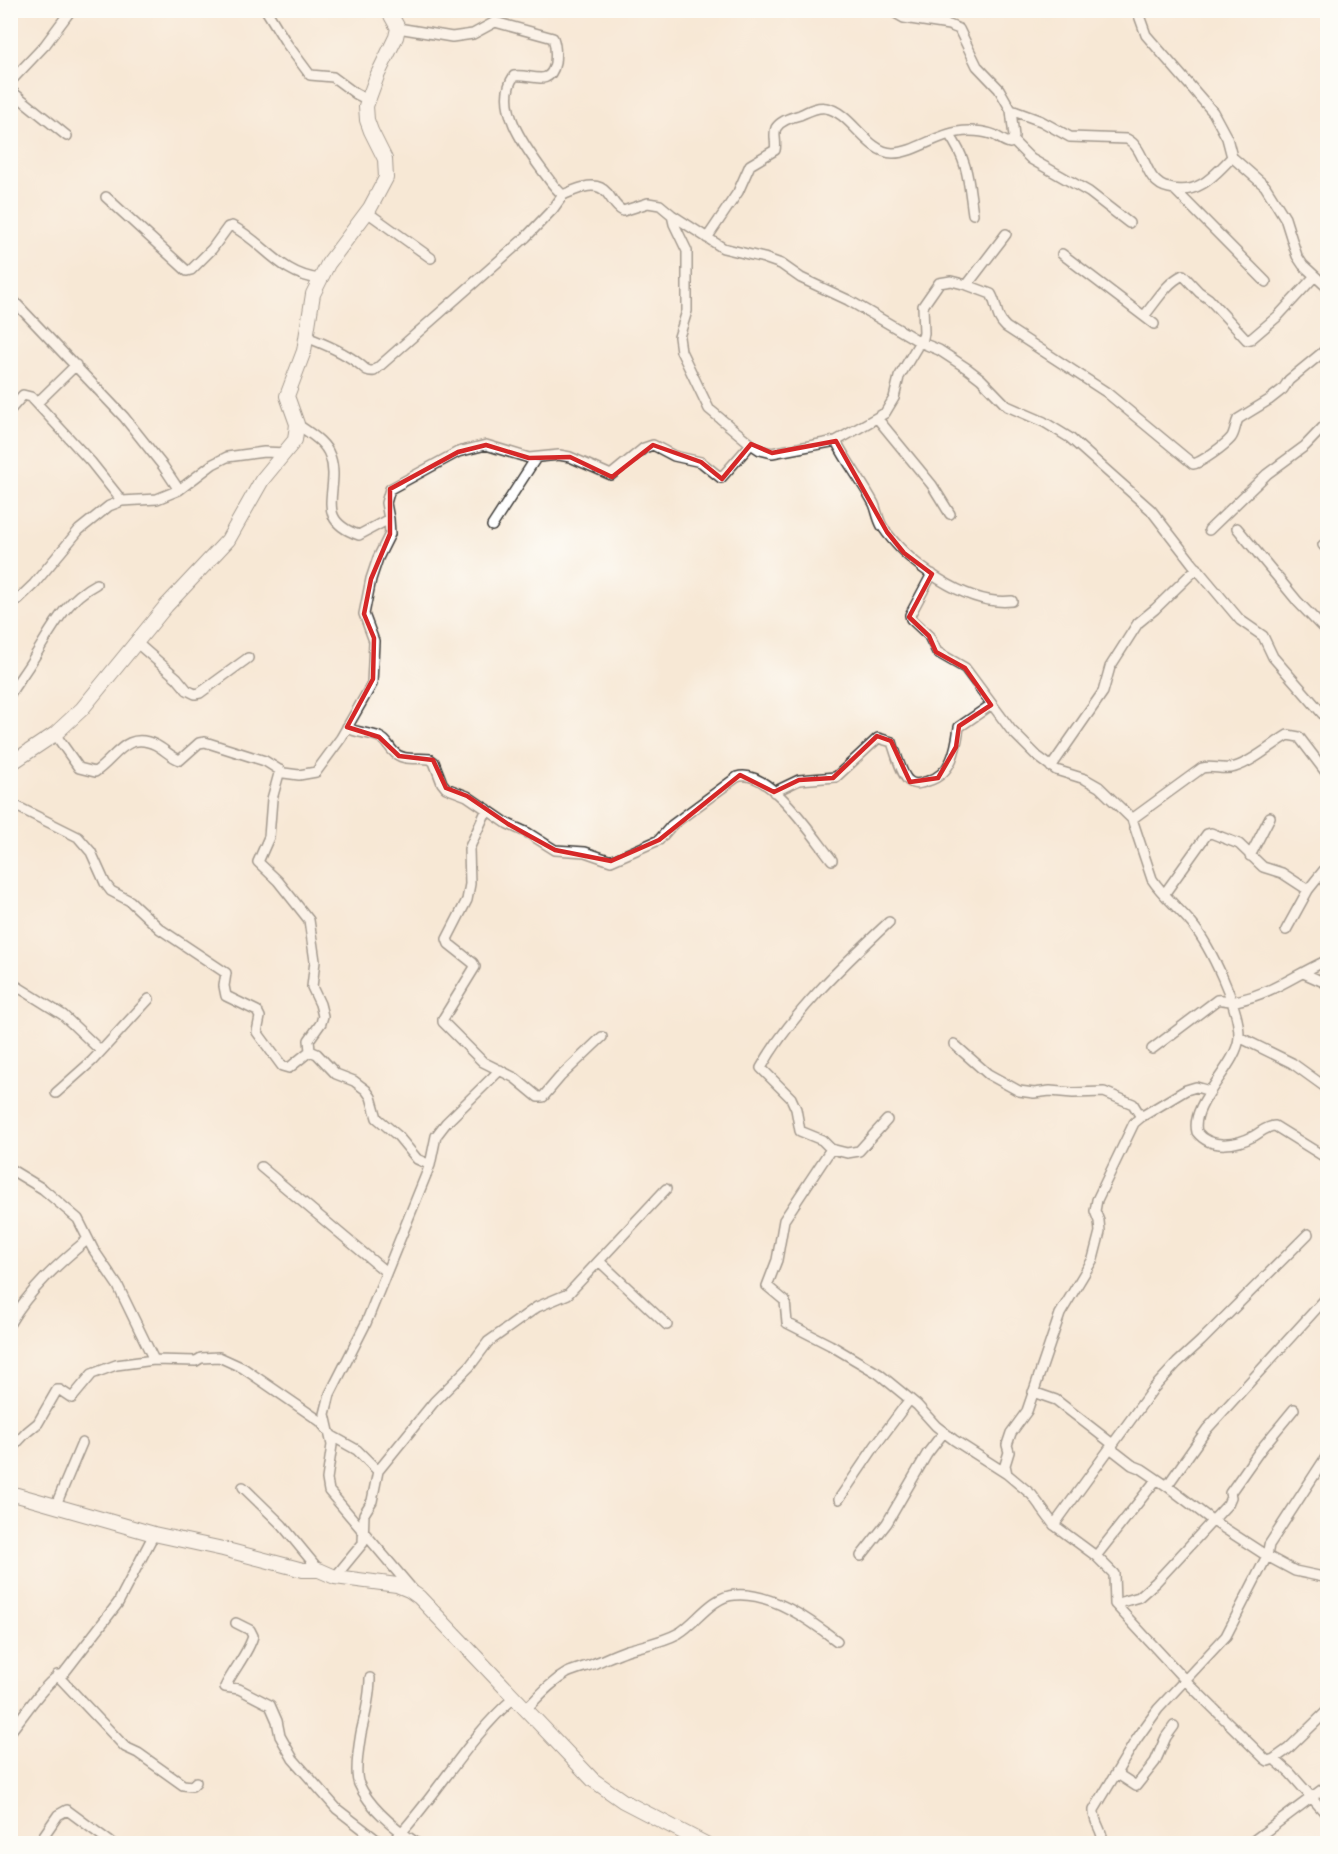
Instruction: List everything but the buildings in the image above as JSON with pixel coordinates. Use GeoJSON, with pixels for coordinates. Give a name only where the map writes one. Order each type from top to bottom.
{"type":"FeatureCollection","features":[{"type":"Feature","properties":{"kind":"street"},"geometry":{"type":"LineString","coordinates":[[10,82],[45,45],[71,10]]}},
{"type":"Feature","properties":{"kind":"street"},"geometry":{"type":"LineString","coordinates":[[266,10],[310,75],[333,77],[356,94],[368,99]]}},
{"type":"Feature","properties":{"kind":"street"},"geometry":{"type":"LineString","coordinates":[[10,764],[55,734],[81,709],[166,606],[228,540],[262,480],[296,439],[297,424],[287,396],[301,361],[312,302],[328,264],[367,212],[383,186],[385,159],[367,120],[366,106],[377,76],[391,50],[398,28],[388,10]]}},
{"type":"Feature","properties":{"kind":"street"},"geometry":{"type":"LineString","coordinates":[[890,10],[903,18],[950,25],[958,29],[977,66],[999,89],[1011,110],[1013,141],[1031,159],[1089,192],[1129,223]]}},
{"type":"Feature","properties":{"kind":"street"},"geometry":{"type":"LineString","coordinates":[[1137,10],[1146,35],[1213,112],[1227,138],[1232,157],[1265,186],[1285,218],[1297,256],[1314,278],[1328,288]]}},
{"type":"Feature","properties":{"kind":"street"},"geometry":{"type":"LineString","coordinates":[[398,28],[434,35],[463,37],[495,22],[553,38],[556,48],[553,71],[549,76],[541,79],[514,76],[508,94],[517,133],[553,186],[563,195]]}},
{"type":"Feature","properties":{"kind":"street"},"geometry":{"type":"LineString","coordinates":[[10,90],[67,135]]}},
{"type":"Feature","properties":{"kind":"street"},"geometry":{"type":"LineString","coordinates":[[706,238],[738,192],[750,165],[775,150],[777,126],[793,117],[816,109],[827,108],[849,122],[878,149],[894,153],[907,151],[949,134],[973,132],[995,136],[1006,143],[1013,141]]}},
{"type":"Feature","properties":{"kind":"street"},"geometry":{"type":"LineString","coordinates":[[1011,110],[1041,121],[1070,137],[1127,139],[1137,149],[1154,179],[1163,187],[1175,190],[1200,187],[1232,157]]}},
{"type":"Feature","properties":{"kind":"street"},"geometry":{"type":"LineString","coordinates":[[949,134],[968,169],[973,214]]}},
{"type":"Feature","properties":{"kind":"street"},"geometry":{"type":"LineString","coordinates":[[306,337],[329,345],[359,363],[367,371],[374,371],[526,237],[563,195],[592,186],[606,190],[617,207],[623,211],[654,203],[660,205],[723,248],[781,264],[801,278],[848,300],[922,343],[939,350],[981,379],[1007,406],[1044,422],[1070,438],[1151,510],[1240,620],[1263,636],[1273,657],[1328,720]]}},
{"type":"Feature","properties":{"kind":"street"},"geometry":{"type":"LineString","coordinates":[[1175,190],[1266,282]]}},
{"type":"Feature","properties":{"kind":"street"},"geometry":{"type":"LineString","coordinates":[[106,197],[187,271],[191,270],[212,249],[228,227],[232,226],[286,268],[308,278],[320,279]]}},
{"type":"Feature","properties":{"kind":"street"},"geometry":{"type":"LineString","coordinates":[[367,212],[431,258]]}},
{"type":"Feature","properties":{"kind":"street"},"geometry":{"type":"LineString","coordinates":[[672,215],[687,251],[687,311],[679,337],[681,351],[709,409],[751,444],[760,450],[772,453],[836,441],[885,413],[890,407],[899,377],[918,345],[922,343],[923,306],[939,283],[951,281],[991,294],[996,304],[996,314],[1006,327],[1106,392],[1193,464],[1199,463],[1226,443],[1232,437],[1238,419],[1252,412],[1283,389],[1289,380],[1328,348]]}},
{"type":"Feature","properties":{"kind":"street"},"geometry":{"type":"LineString","coordinates":[[967,285],[1006,234]]}},
{"type":"Feature","properties":{"kind":"street"},"geometry":{"type":"LineString","coordinates":[[1062,254],[1154,324]]}},
{"type":"Feature","properties":{"kind":"street"},"geometry":{"type":"LineString","coordinates":[[1144,316],[1159,300],[1172,280],[1183,275],[1247,340],[1278,316],[1314,278]]}},
{"type":"Feature","properties":{"kind":"street"},"geometry":{"type":"LineString","coordinates":[[10,297],[76,365],[145,442],[179,490]]}},
{"type":"Feature","properties":{"kind":"street"},"geometry":{"type":"LineString","coordinates":[[37,403],[76,365]]}},
{"type":"Feature","properties":{"kind":"street"},"geometry":{"type":"LineString","coordinates":[[10,410],[24,394],[29,396],[91,462],[122,501]]}},
{"type":"Feature","properties":{"kind":"street"},"geometry":{"type":"LineString","coordinates":[[877,418],[932,485],[950,514]]}},
{"type":"Feature","properties":{"kind":"street"},"geometry":{"type":"LineString","coordinates":[[1209,530],[1267,474],[1305,446],[1328,422]]}},
{"type":"Feature","properties":{"kind":"street"},"geometry":{"type":"LineString","coordinates":[[297,424],[324,445],[330,455],[333,473],[331,511],[337,522],[359,535],[389,519]]}},
{"type":"Feature","properties":{"kind":"street"},"geometry":{"type":"LineString","coordinates":[[836,441],[874,504],[881,524],[904,554],[966,594],[998,603],[1012,602]]}},
{"type":"Feature","properties":{"kind":"street"},"geometry":{"type":"LineString","coordinates":[[55,734],[79,768],[95,772],[106,764],[124,744],[149,742],[180,760],[199,743],[217,745],[265,761],[291,775],[316,772],[371,688],[374,638],[364,614],[371,579],[390,534],[387,503],[390,489],[458,452],[486,445],[518,456],[570,457],[611,475],[644,448],[653,445],[674,456],[701,462],[721,478],[751,444]]}},
{"type":"Feature","properties":{"kind":"street"},"geometry":{"type":"LineString","coordinates":[[10,607],[34,584],[79,530],[110,506],[122,501],[157,498],[179,490],[213,464],[227,457],[286,453]]}},
{"type":"Feature","properties":{"kind":"street"},"geometry":{"type":"LineString","coordinates":[[492,526],[536,458]]}},
{"type":"Feature","properties":{"kind":"street"},"geometry":{"type":"LineString","coordinates":[[1237,528],[1298,602],[1328,633]]}},
{"type":"Feature","properties":{"kind":"street"},"geometry":{"type":"LineString","coordinates":[[1051,767],[1103,692],[1110,667],[1138,623],[1197,568]]}},
{"type":"Feature","properties":{"kind":"street"},"geometry":{"type":"LineString","coordinates":[[932,574],[910,615],[911,619],[930,636],[937,652],[965,668],[991,705],[1023,742],[1051,767],[1085,779],[1099,787],[1132,819],[1152,879],[1192,924],[1213,957],[1232,1002],[1239,1037],[1230,1059],[1210,1091],[1196,1126],[1200,1135],[1205,1139],[1223,1144],[1232,1143],[1248,1139],[1268,1127],[1275,1126],[1328,1159]]}},
{"type":"Feature","properties":{"kind":"street"},"geometry":{"type":"LineString","coordinates":[[10,694],[35,657],[49,630],[75,599],[96,584]]}},
{"type":"Feature","properties":{"kind":"street"},"geometry":{"type":"LineString","coordinates":[[136,643],[177,678],[187,690],[195,694],[200,693],[248,658]]}},
{"type":"Feature","properties":{"kind":"street"},"geometry":{"type":"LineString","coordinates":[[774,792],[799,780],[836,777],[878,738],[892,742],[906,778],[910,782],[918,784],[938,778],[949,764],[957,745],[960,725],[991,705]]}},
{"type":"Feature","properties":{"kind":"street"},"geometry":{"type":"LineString","coordinates":[[347,727],[360,733],[379,737],[387,742],[399,756],[430,759],[434,762],[446,788],[467,796],[487,808],[502,821],[528,833],[555,850],[585,852],[611,861],[658,840],[676,822],[739,776],[753,778],[793,809],[832,860]]}},
{"type":"Feature","properties":{"kind":"street"},"geometry":{"type":"LineString","coordinates":[[1132,819],[1202,768],[1236,767],[1288,735],[1299,737],[1328,775]]}},
{"type":"Feature","properties":{"kind":"street"},"geometry":{"type":"LineString","coordinates":[[280,770],[272,799],[269,837],[258,862],[278,881],[309,920],[315,961],[312,987],[323,1016],[309,1040],[310,1051]]}},
{"type":"Feature","properties":{"kind":"street"},"geometry":{"type":"LineString","coordinates":[[10,803],[78,837],[91,852],[111,891],[130,901],[160,929],[226,973],[224,986],[226,996],[257,1011],[260,1015],[257,1032],[282,1066],[290,1068],[310,1051]]}},
{"type":"Feature","properties":{"kind":"street"},"geometry":{"type":"LineString","coordinates":[[487,808],[469,849],[470,884],[467,900],[447,939],[449,944],[475,967],[442,1020],[483,1062],[521,1082],[534,1095],[543,1097],[560,1077],[602,1037]]}},
{"type":"Feature","properties":{"kind":"street"},"geometry":{"type":"LineString","coordinates":[[1250,856],[1270,817]]}},
{"type":"Feature","properties":{"kind":"street"},"geometry":{"type":"LineString","coordinates":[[1165,893],[1207,834],[1217,834],[1239,844],[1263,867],[1282,873],[1308,890]]}},
{"type":"Feature","properties":{"kind":"street"},"geometry":{"type":"LineString","coordinates":[[1286,930],[1308,890],[1328,865]]}},
{"type":"Feature","properties":{"kind":"street"},"geometry":{"type":"LineString","coordinates":[[887,1120],[859,1151],[848,1153],[831,1149],[819,1138],[800,1131],[796,1109],[791,1098],[761,1068],[783,1035],[841,967],[889,922]]}},
{"type":"Feature","properties":{"kind":"street"},"geometry":{"type":"LineString","coordinates":[[1152,1049],[1217,1000],[1232,1002],[1274,989],[1328,960]]}},
{"type":"Feature","properties":{"kind":"street"},"geometry":{"type":"LineString","coordinates":[[1303,973],[1328,984]]}},
{"type":"Feature","properties":{"kind":"street"},"geometry":{"type":"LineString","coordinates":[[10,997],[14,984],[74,1023],[101,1051]]}},
{"type":"Feature","properties":{"kind":"street"},"geometry":{"type":"LineString","coordinates":[[56,1093],[101,1051],[148,999]]}},
{"type":"Feature","properties":{"kind":"street"},"geometry":{"type":"LineString","coordinates":[[1239,1037],[1292,1063],[1328,1089]]}},
{"type":"Feature","properties":{"kind":"street"},"geometry":{"type":"LineString","coordinates":[[954,1044],[988,1074],[1019,1090],[1034,1093],[1104,1092],[1133,1104],[1141,1117]]}},
{"type":"Feature","properties":{"kind":"street"},"geometry":{"type":"LineString","coordinates":[[310,1051],[317,1054],[336,1074],[354,1081],[366,1090],[371,1097],[377,1118],[398,1136],[417,1159],[430,1165]]}},
{"type":"Feature","properties":{"kind":"street"},"geometry":{"type":"LineString","coordinates":[[500,1070],[436,1136],[430,1165],[366,1323],[326,1405],[325,1422],[332,1436],[333,1445],[327,1479],[329,1491],[419,1598],[601,1786],[632,1806],[706,1844]]}},
{"type":"Feature","properties":{"kind":"street"},"geometry":{"type":"LineString","coordinates":[[1007,1474],[1005,1465],[1011,1433],[1027,1411],[1047,1357],[1057,1321],[1093,1259],[1100,1232],[1095,1211],[1097,1200],[1131,1127],[1141,1117],[1194,1088],[1210,1091]]}},
{"type":"Feature","properties":{"kind":"street"},"geometry":{"type":"LineString","coordinates":[[831,1149],[784,1220],[777,1260],[767,1286],[785,1301],[786,1322],[789,1326],[810,1335],[872,1370],[910,1399],[954,1440],[1007,1474],[1032,1495],[1054,1525],[1096,1556],[1114,1574],[1115,1604],[1185,1680],[1265,1759],[1268,1761],[1274,1759],[1288,1749],[1328,1710]]}},
{"type":"Feature","properties":{"kind":"street"},"geometry":{"type":"LineString","coordinates":[[261,1167],[386,1272]]}},
{"type":"Feature","properties":{"kind":"street"},"geometry":{"type":"LineString","coordinates":[[10,1169],[43,1190],[78,1220],[93,1249],[121,1291],[154,1360]]}},
{"type":"Feature","properties":{"kind":"street"},"geometry":{"type":"LineString","coordinates":[[335,1577],[363,1543],[364,1514],[372,1501],[378,1471],[434,1402],[470,1366],[488,1342],[537,1307],[568,1294],[666,1189]]}},
{"type":"Feature","properties":{"kind":"street"},"geometry":{"type":"LineString","coordinates":[[1054,1525],[1153,1389],[1308,1234]]}},
{"type":"Feature","properties":{"kind":"street"},"geometry":{"type":"LineString","coordinates":[[10,1323],[24,1300],[41,1281],[88,1239]]}},
{"type":"Feature","properties":{"kind":"street"},"geometry":{"type":"LineString","coordinates":[[599,1261],[667,1324]]}},
{"type":"Feature","properties":{"kind":"street"},"geometry":{"type":"LineString","coordinates":[[1167,1486],[1207,1429],[1328,1296]]}},
{"type":"Feature","properties":{"kind":"street"},"geometry":{"type":"LineString","coordinates":[[10,1449],[38,1423],[57,1390],[72,1398],[94,1373],[116,1365],[154,1360],[196,1361],[201,1358],[219,1357],[243,1368],[320,1421],[332,1436],[357,1450],[378,1471]]}},
{"type":"Feature","properties":{"kind":"street"},"geometry":{"type":"LineString","coordinates":[[1033,1392],[1056,1400],[1110,1443],[1111,1447],[1125,1460],[1142,1469],[1213,1521],[1267,1556],[1294,1571],[1327,1577]]}},
{"type":"Feature","properties":{"kind":"street"},"geometry":{"type":"LineString","coordinates":[[839,1499],[910,1399]]}},
{"type":"Feature","properties":{"kind":"street"},"geometry":{"type":"LineString","coordinates":[[1115,1604],[1139,1597],[1213,1521],[1228,1504],[1230,1493],[1261,1449],[1294,1409]]}},
{"type":"Feature","properties":{"kind":"street"},"geometry":{"type":"LineString","coordinates":[[861,1556],[887,1523],[927,1454],[944,1432]]}},
{"type":"Feature","properties":{"kind":"street"},"geometry":{"type":"LineString","coordinates":[[55,1507],[82,1443]]}},
{"type":"Feature","properties":{"kind":"street"},"geometry":{"type":"LineString","coordinates":[[1103,1844],[1094,1810],[1158,1709],[1226,1636],[1267,1556],[1269,1545],[1328,1454]]}},
{"type":"Feature","properties":{"kind":"street"},"geometry":{"type":"LineString","coordinates":[[1096,1556],[1156,1480]]}},
{"type":"Feature","properties":{"kind":"street"},"geometry":{"type":"LineString","coordinates":[[243,1487],[282,1526],[319,1570]]}},
{"type":"Feature","properties":{"kind":"street"},"geometry":{"type":"LineString","coordinates":[[10,1493],[154,1534],[303,1570],[319,1570],[335,1577],[397,1585],[409,1590],[419,1598]]}},
{"type":"Feature","properties":{"kind":"street"},"geometry":{"type":"LineString","coordinates":[[10,1731],[57,1675],[64,1673],[110,1614],[129,1584],[154,1534]]}},
{"type":"Feature","properties":{"kind":"street"},"geometry":{"type":"LineString","coordinates":[[526,1709],[548,1687],[567,1673],[629,1650],[664,1641],[682,1631],[724,1597],[733,1595],[747,1595],[795,1611],[837,1641]]}},
{"type":"Feature","properties":{"kind":"street"},"geometry":{"type":"LineString","coordinates":[[236,1623],[250,1630],[253,1636],[251,1643],[232,1670],[225,1687],[239,1689],[270,1705],[280,1736],[293,1759],[337,1809],[382,1844]]}},
{"type":"Feature","properties":{"kind":"street"},"geometry":{"type":"LineString","coordinates":[[57,1675],[125,1747],[138,1753],[183,1785],[192,1786],[196,1782]]}},
{"type":"Feature","properties":{"kind":"street"},"geometry":{"type":"LineString","coordinates":[[370,1678],[370,1696],[360,1743],[358,1779],[374,1807],[417,1844]]}},
{"type":"Feature","properties":{"kind":"street"},"geometry":{"type":"LineString","coordinates":[[391,1844],[495,1714],[515,1697]]}},
{"type":"Feature","properties":{"kind":"street"},"geometry":{"type":"LineString","coordinates":[[1116,1773],[1136,1786],[1155,1762],[1166,1737],[1174,1726]]}},
{"type":"Feature","properties":{"kind":"street"},"geometry":{"type":"LineString","coordinates":[[1274,1759],[1290,1773],[1328,1816]]}},
{"type":"Feature","properties":{"kind":"street"},"geometry":{"type":"LineString","coordinates":[[1250,1844],[1310,1796],[1328,1785]]}},
{"type":"Feature","properties":{"kind":"street"},"geometry":{"type":"LineString","coordinates":[[38,1844],[58,1815],[67,1810],[109,1842]]}},
{"type":"Feature","properties":{"kind":"highlighted area"},"geometry":{"type":"Polygon","coordinates":[[[836,441],[887,532],[904,553],[932,574],[909,617],[929,636],[936,652],[965,668],[991,705],[959,726],[956,747],[938,778],[910,782],[891,741],[877,736],[833,778],[799,780],[774,792],[740,775],[659,840],[611,861],[555,850],[508,824],[467,796],[446,788],[433,760],[399,756],[379,737],[347,727],[373,679],[374,638],[364,614],[371,579],[390,534],[390,489],[458,452],[486,445],[529,458],[570,457],[612,477],[653,445],[701,462],[722,479],[751,444],[772,453],[836,441]]]}}]}
